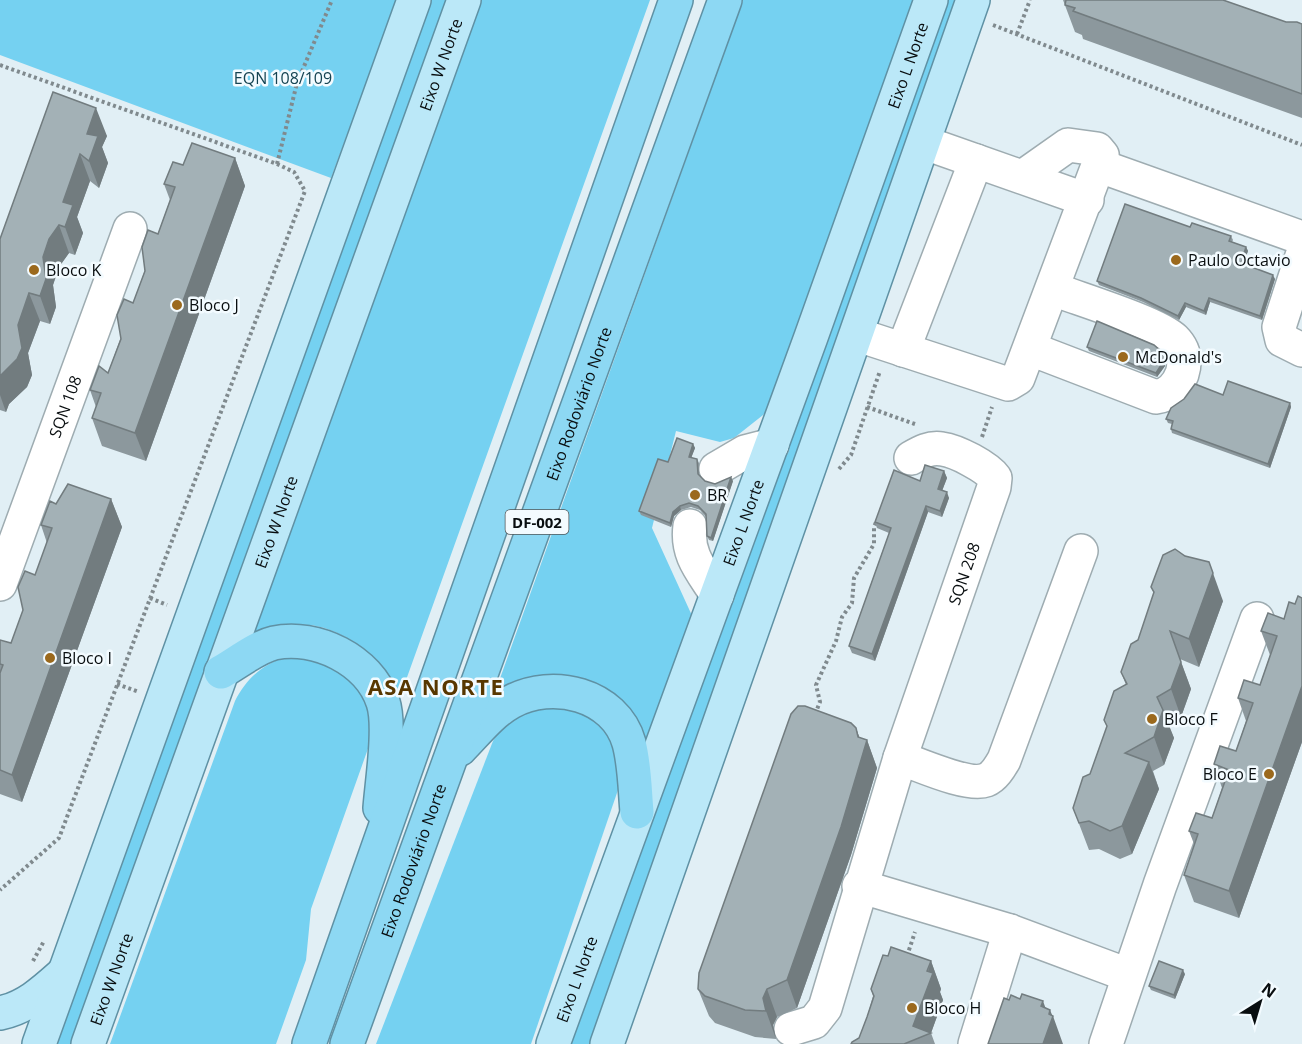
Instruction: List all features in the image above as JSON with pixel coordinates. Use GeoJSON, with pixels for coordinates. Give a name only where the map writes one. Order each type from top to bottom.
{"type":"FeatureCollection","features":[{"type":"Feature","properties":{"kind":"highway","name":"DF-002"},"geometry":{"type":"LineString","coordinates":[[309,1044],[675,0]]}},
{"type":"Feature","properties":{"kind":"highway","name":"Eixo Rodoviário Norte"},"geometry":{"type":"LineString","coordinates":[[347,1044],[453,757],[725,0]]}},
{"type":"Feature","properties":{"kind":"highway"},"geometry":{"type":"LineString","coordinates":[[221,672],[272,643],[307,641],[336,651],[369,680],[383,702],[386,722],[377,850]]}},
{"type":"Feature","properties":{"kind":"highway"},"geometry":{"type":"LineString","coordinates":[[453,757],[488,720],[509,704],[539,692],[578,694],[606,710],[624,732],[632,759],[637,812]]}},
{"type":"Feature","properties":{"kind":"main road"},"geometry":{"type":"LineString","coordinates":[[39,1044],[414,0]]}},
{"type":"Feature","properties":{"kind":"main road","name":"Eixo W Norte"},"geometry":{"type":"LineString","coordinates":[[88,1044],[464,0]]}},
{"type":"Feature","properties":{"kind":"main road","name":"Eixo L Norte"},"geometry":{"type":"LineString","coordinates":[[553,1044],[772,445],[931,0]]}},
{"type":"Feature","properties":{"kind":"main road"},"geometry":{"type":"LineString","coordinates":[[607,1044],[858,335],[970,7]]}},
{"type":"Feature","properties":{"kind":"main road"},"geometry":{"type":"LineString","coordinates":[[0,1013],[15,1010],[43,992],[65,972]]}},
{"type":"Feature","properties":{"kind":"street"},"geometry":{"type":"LineString","coordinates":[[925,143],[1088,200]]}},
{"type":"Feature","properties":{"kind":"street"},"geometry":{"type":"LineString","coordinates":[[858,335],[1008,384],[1021,375],[1088,200],[1102,155],[1097,149],[1068,144],[1024,176]]}},
{"type":"Feature","properties":{"kind":"street"},"geometry":{"type":"LineString","coordinates":[[903,350],[976,160]]}},
{"type":"Feature","properties":{"kind":"street"},"geometry":{"type":"LineString","coordinates":[[1100,166],[1302,238]]}},
{"type":"Feature","properties":{"kind":"street","name":"SQN 108"},"geometry":{"type":"LineString","coordinates":[[0,584],[130,229]]}},
{"type":"Feature","properties":{"kind":"street"},"geometry":{"type":"LineString","coordinates":[[1302,256],[1279,327],[1282,340],[1302,350]]}},
{"type":"Feature","properties":{"kind":"street"},"geometry":{"type":"LineString","coordinates":[[1031,350],[1156,398],[1164,396],[1174,388],[1182,374],[1185,362],[1181,348],[1165,332],[1053,289]]}},
{"type":"Feature","properties":{"kind":"street"},"geometry":{"type":"LineString","coordinates":[[716,469],[745,452],[772,445]]}},
{"type":"Feature","properties":{"kind":"street","name":"SQN 208"},"geometry":{"type":"LineString","coordinates":[[791,1029],[814,1022],[825,1008],[859,886],[900,758],[994,487],[995,478],[989,470],[944,449],[925,450],[911,458]]}},
{"type":"Feature","properties":{"kind":"street"},"geometry":{"type":"LineString","coordinates":[[690,526],[688,542],[692,556],[717,595]]}},
{"type":"Feature","properties":{"kind":"street"},"geometry":{"type":"LineString","coordinates":[[900,758],[976,782],[989,779],[993,775],[1004,760],[1081,551]]}},
{"type":"Feature","properties":{"kind":"street"},"geometry":{"type":"LineString","coordinates":[[1106,1044],[1128,975],[1257,619]]}},
{"type":"Feature","properties":{"kind":"street"},"geometry":{"type":"LineString","coordinates":[[859,886],[1010,931],[1128,975]]}},
{"type":"Feature","properties":{"kind":"street"},"geometry":{"type":"LineString","coordinates":[[975,1044],[1010,931]]}},
{"type":"Feature","properties":{"kind":"path"},"geometry":{"type":"LineString","coordinates":[[277,164],[297,83],[332,0]]}},
{"type":"Feature","properties":{"kind":"path"},"geometry":{"type":"LineString","coordinates":[[1017,34],[1030,0]]}},
{"type":"Feature","properties":{"kind":"path"},"geometry":{"type":"LineString","coordinates":[[970,7],[1017,34],[1302,145]]}},
{"type":"Feature","properties":{"kind":"path"},"geometry":{"type":"LineString","coordinates":[[0,65],[277,164],[294,172],[305,191],[60,838],[0,890]]}},
{"type":"Feature","properties":{"kind":"path"},"geometry":{"type":"LineString","coordinates":[[973,462],[995,398]]}},
{"type":"Feature","properties":{"kind":"path"},"geometry":{"type":"LineString","coordinates":[[809,720],[817,713],[820,702],[816,685],[836,641],[842,616],[854,599],[854,578],[874,544],[874,527],[878,518]]}},
{"type":"Feature","properties":{"kind":"path"},"geometry":{"type":"LineString","coordinates":[[150,598],[174,607]]}},
{"type":"Feature","properties":{"kind":"path"},"geometry":{"type":"LineString","coordinates":[[117,684],[142,693]]}},
{"type":"Feature","properties":{"kind":"path"},"geometry":{"type":"LineString","coordinates":[[903,966],[925,905]]}},
{"type":"Feature","properties":{"kind":"green space","name":"EQN 108/109"},"geometry":{"type":"Polygon","coordinates":[[[0,0],[397,0],[331,178],[0,55],[0,0]]]}},
{"type":"Feature","properties":{"kind":"green space"},"geometry":{"type":"Polygon","coordinates":[[[428,0],[446,0],[71,1044],[54,1044],[428,0]]]}},
{"type":"Feature","properties":{"kind":"green space"},"geometry":{"type":"Polygon","coordinates":[[[473,0],[650,0],[396,708],[383,675],[371,656],[351,640],[327,629],[315,626],[292,626],[241,651],[473,0]]]}},
{"type":"Feature","properties":{"kind":"green space"},"geometry":{"type":"Polygon","coordinates":[[[743,0],[918,0],[773,407],[734,438],[720,442],[676,431],[652,528],[694,620],[646,757],[618,703],[493,698],[743,0]]]}},
{"type":"Feature","properties":{"kind":"green space"},"geometry":{"type":"Polygon","coordinates":[[[945,0],[963,0],[589,1044],[569,1044],[945,0]]]}},
{"type":"Feature","properties":{"kind":"green space"},"geometry":{"type":"Polygon","coordinates":[[[285,657],[313,657],[352,679],[371,707],[370,743],[311,909],[306,960],[276,1044],[110,1044],[235,701],[255,674],[285,657]]]}},
{"type":"Feature","properties":{"kind":"green space"},"geometry":{"type":"Polygon","coordinates":[[[530,706],[576,709],[604,727],[616,749],[619,787],[531,1044],[376,1044],[493,741],[502,726],[530,706]]]}},
{"type":"Feature","properties":{"kind":"building"},"geometry":{"type":"Polygon","coordinates":[[[1066,0],[1223,0],[1286,22],[1297,22],[1302,24],[1302,94],[1073,11],[1075,8],[1065,5],[1066,0]]]}},
{"type":"Feature","properties":{"kind":"building","name":"Bloco K"},"geometry":{"type":"Polygon","coordinates":[[[53,92],[96,108],[87,134],[98,136],[89,161],[80,154],[63,202],[73,205],[65,227],[59,225],[49,239],[43,257],[46,279],[40,296],[29,293],[18,325],[22,348],[17,359],[0,376],[0,239],[53,92]]]}},
{"type":"Feature","properties":{"kind":"building"},"geometry":{"type":"Polygon","coordinates":[[[192,143],[235,158],[135,433],[92,418],[101,393],[90,390],[99,366],[108,373],[121,339],[117,315],[124,299],[133,303],[145,271],[142,247],[148,230],[158,234],[175,187],[164,184],[173,162],[183,165],[192,143]]]}},
{"type":"Feature","properties":{"kind":"building","name":"Paulo Octavio"},"geometry":{"type":"Polygon","coordinates":[[[1125,204],[1190,227],[1192,223],[1231,236],[1229,241],[1246,247],[1241,263],[1273,275],[1260,316],[1209,298],[1204,311],[1185,303],[1178,316],[1141,298],[1097,281],[1125,204]]]}},
{"type":"Feature","properties":{"kind":"building"},"geometry":{"type":"Polygon","coordinates":[[[1097,321],[1154,345],[1162,352],[1163,362],[1156,373],[1087,347],[1097,321]]]}},
{"type":"Feature","properties":{"kind":"building"},"geometry":{"type":"Polygon","coordinates":[[[1228,381],[1290,403],[1268,464],[1171,429],[1173,421],[1166,419],[1171,408],[1184,399],[1195,384],[1223,395],[1228,381]]]}},
{"type":"Feature","properties":{"kind":"building"},"geometry":{"type":"Polygon","coordinates":[[[677,438],[693,444],[689,457],[697,459],[698,474],[705,481],[715,484],[731,477],[711,538],[707,536],[706,514],[698,506],[689,503],[680,506],[673,512],[670,523],[639,511],[658,459],[668,462],[677,438]]]}},
{"type":"Feature","properties":{"kind":"building"},"geometry":{"type":"Polygon","coordinates":[[[925,465],[944,471],[938,489],[947,492],[940,511],[926,506],[872,654],[849,646],[891,528],[875,522],[894,470],[920,481],[925,465]]]}},
{"type":"Feature","properties":{"kind":"building"},"geometry":{"type":"Polygon","coordinates":[[[68,484],[111,499],[12,775],[0,770],[0,673],[3,665],[0,664],[0,640],[11,643],[23,610],[18,587],[25,571],[35,575],[52,528],[41,525],[50,501],[56,504],[68,484]]]}},
{"type":"Feature","properties":{"kind":"building"},"geometry":{"type":"Polygon","coordinates":[[[1175,549],[1185,556],[1209,562],[1213,573],[1189,639],[1170,631],[1181,662],[1171,689],[1157,697],[1163,710],[1154,737],[1125,753],[1149,762],[1122,826],[1110,831],[1089,821],[1079,823],[1073,808],[1083,777],[1090,774],[1107,726],[1104,720],[1114,691],[1127,684],[1121,672],[1131,644],[1138,640],[1154,592],[1151,587],[1163,555],[1175,549]]]}},
{"type":"Feature","properties":{"kind":"building"},"geometry":{"type":"Polygon","coordinates":[[[1298,596],[1302,598],[1302,686],[1229,891],[1184,875],[1198,834],[1189,831],[1196,813],[1212,818],[1229,770],[1214,764],[1220,746],[1236,751],[1253,703],[1238,698],[1244,680],[1260,685],[1277,636],[1261,631],[1268,613],[1284,619],[1289,602],[1295,604],[1298,596]]]}},
{"type":"Feature","properties":{"kind":"building"},"geometry":{"type":"Polygon","coordinates":[[[798,706],[805,706],[851,723],[856,728],[858,737],[867,740],[841,827],[787,980],[767,989],[763,998],[766,1011],[745,1010],[705,996],[698,989],[699,973],[791,714],[798,706]]]}},
{"type":"Feature","properties":{"kind":"building"},"geometry":{"type":"Polygon","coordinates":[[[891,947],[931,961],[927,971],[933,973],[913,1026],[931,1033],[904,1044],[851,1044],[859,1038],[874,996],[871,989],[883,955],[888,956],[891,947]]]}},
{"type":"Feature","properties":{"kind":"building"},"geometry":{"type":"Polygon","coordinates":[[[1159,961],[1183,970],[1174,995],[1149,986],[1159,961]]]}},
{"type":"Feature","properties":{"kind":"building"},"geometry":{"type":"Polygon","coordinates":[[[1022,994],[1043,1001],[1041,1006],[1050,1010],[1049,1014],[1053,1016],[1043,1044],[988,1044],[1004,998],[1009,1000],[1011,995],[1020,999],[1022,994]]]}},
{"type":"Feature","properties":{"kind":"place","name":"Paulo Octavio"},"geometry":{"type":"Point","coordinates":[1176,260]}},
{"type":"Feature","properties":{"kind":"place","name":"Bloco K"},"geometry":{"type":"Point","coordinates":[34,270]}},
{"type":"Feature","properties":{"kind":"place","name":"Bloco J"},"geometry":{"type":"Point","coordinates":[177,305]}},
{"type":"Feature","properties":{"kind":"place","name":"McDonald's"},"geometry":{"type":"Point","coordinates":[1123,357]}},
{"type":"Feature","properties":{"kind":"place","name":"BR"},"geometry":{"type":"Point","coordinates":[695,495]}},
{"type":"Feature","properties":{"kind":"place","name":"Bloco I"},"geometry":{"type":"Point","coordinates":[50,658]}},
{"type":"Feature","properties":{"kind":"place","name":"Bloco F"},"geometry":{"type":"Point","coordinates":[1152,719]}},
{"type":"Feature","properties":{"kind":"place","name":"Bloco E"},"geometry":{"type":"Point","coordinates":[1269,774]}},
{"type":"Feature","properties":{"kind":"place","name":"Bloco H"},"geometry":{"type":"Point","coordinates":[912,1008]}},
{"type":"Feature","properties":{"kind":"district","name":"ASA NORTE"},"geometry":{"type":"Point","coordinates":[436,686]}}]}
